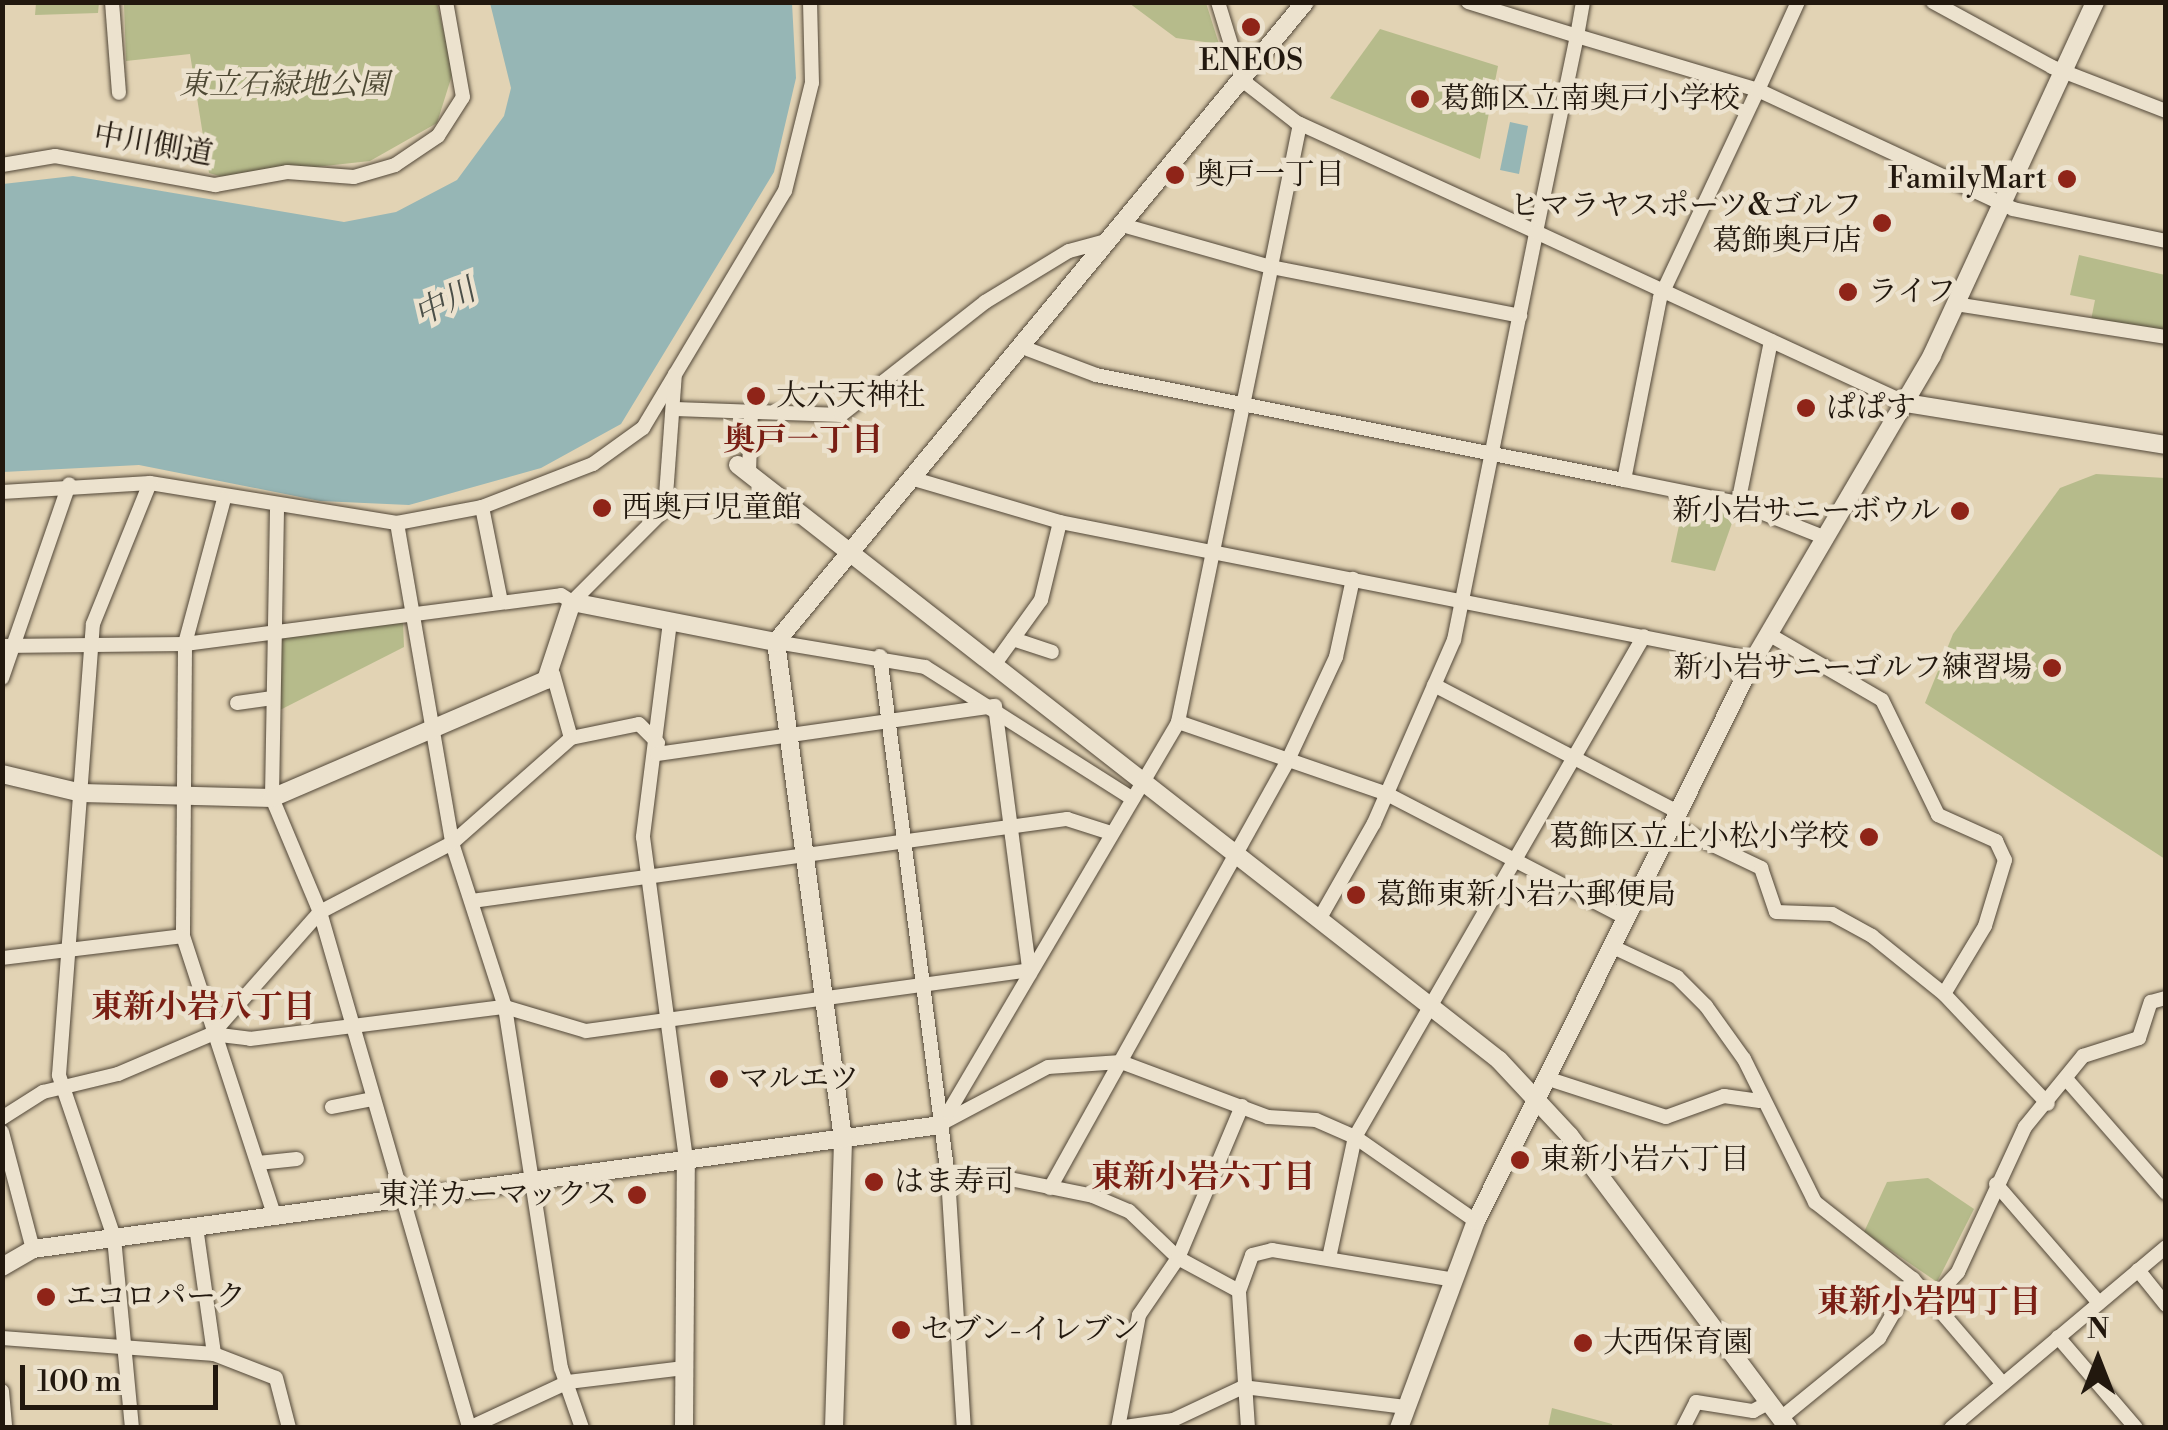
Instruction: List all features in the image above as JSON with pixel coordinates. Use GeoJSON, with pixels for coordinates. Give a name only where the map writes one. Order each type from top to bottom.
{"type":"FeatureCollection","features":[{"type":"Feature","properties":{"kind":"street"},"geometry":{"type":"LineString","coordinates":[[112,2],[120,93]]}},
{"type":"Feature","properties":{"kind":"street","name":"中川側道"},"geometry":{"type":"LineString","coordinates":[[2,164],[55,156],[215,185],[287,172],[354,177],[395,165],[438,136],[463,97],[446,2]]}},
{"type":"Feature","properties":{"kind":"street"},"geometry":{"type":"LineString","coordinates":[[643,428],[785,191],[812,83],[810,2]]}},
{"type":"Feature","properties":{"kind":"street"},"geometry":{"type":"LineString","coordinates":[[1218,2],[1242,80],[1300,124],[1906,402],[2166,445]]}},
{"type":"Feature","properties":{"kind":"street"},"geometry":{"type":"LineString","coordinates":[[834,1428],[842,1139],[776,642],[1304,2]]}},
{"type":"Feature","properties":{"kind":"street"},"geometry":{"type":"LineString","coordinates":[[1468,2],[1758,90],[2001,204],[2166,241]]}},
{"type":"Feature","properties":{"kind":"street"},"geometry":{"type":"LineString","coordinates":[[1321,916],[1387,794],[1434,685],[1462,600],[1584,2]]}},
{"type":"Feature","properties":{"kind":"street"},"geometry":{"type":"LineString","coordinates":[[1624,480],[1664,290],[1798,2]]}},
{"type":"Feature","properties":{"kind":"street"},"geometry":{"type":"LineString","coordinates":[[1933,2],[2063,72],[2166,111]]}},
{"type":"Feature","properties":{"kind":"street"},"geometry":{"type":"LineString","coordinates":[[1399,1428],[1450,1279],[1476,1221],[1754,659],[1906,402],[2095,2]]}},
{"type":"Feature","properties":{"kind":"street"},"geometry":{"type":"LineString","coordinates":[[941,1125],[1178,722],[1300,124]]}},
{"type":"Feature","properties":{"kind":"street"},"geometry":{"type":"LineString","coordinates":[[2,492],[68,484],[150,483],[278,510],[397,523],[482,507],[593,464],[643,428],[675,413],[841,416],[985,302],[1082,244],[1116,233],[1520,316]]}},
{"type":"Feature","properties":{"kind":"street"},"geometry":{"type":"LineString","coordinates":[[1955,304],[2166,337]]}},
{"type":"Feature","properties":{"kind":"street"},"geometry":{"type":"LineString","coordinates":[[1738,502],[1771,341]]}},
{"type":"Feature","properties":{"kind":"street"},"geometry":{"type":"LineString","coordinates":[[1022,348],[1096,375],[1738,502],[1826,538]]}},
{"type":"Feature","properties":{"kind":"street"},"geometry":{"type":"LineString","coordinates":[[571,738],[552,674],[572,602],[666,509],[676,373]]}},
{"type":"Feature","properties":{"kind":"street"},"geometry":{"type":"LineString","coordinates":[[751,412],[744,469],[1148,776],[1434,1007],[1539,1100],[1785,1423],[1879,1338],[1914,1278]]}},
{"type":"Feature","properties":{"kind":"street"},"geometry":{"type":"LineString","coordinates":[[914,479],[1060,522],[1754,659]]}},
{"type":"Feature","properties":{"kind":"street"},"geometry":{"type":"LineString","coordinates":[[132,1428],[114,1237],[60,1087],[91,645],[150,483]]}},
{"type":"Feature","properties":{"kind":"street"},"geometry":{"type":"LineString","coordinates":[[2,678],[7,646],[68,484]]}},
{"type":"Feature","properties":{"kind":"street"},"geometry":{"type":"LineString","coordinates":[[224,499],[185,644],[183,936],[275,1217]]}},
{"type":"Feature","properties":{"kind":"street"},"geometry":{"type":"LineString","coordinates":[[482,507],[501,602]]}},
{"type":"Feature","properties":{"kind":"street"},"geometry":{"type":"LineString","coordinates":[[278,510],[272,798],[320,912],[469,1427],[568,1382],[684,1368]]}},
{"type":"Feature","properties":{"kind":"street"},"geometry":{"type":"LineString","coordinates":[[996,661],[1041,600],[1060,522]]}},
{"type":"Feature","properties":{"kind":"street"},"geometry":{"type":"LineString","coordinates":[[397,523],[452,843],[505,1007],[530,1182],[568,1382],[582,1428]]}},
{"type":"Feature","properties":{"kind":"street"},"geometry":{"type":"LineString","coordinates":[[1050,1188],[1288,760],[1336,657],[1353,578]]}},
{"type":"Feature","properties":{"kind":"street"},"geometry":{"type":"LineString","coordinates":[[7,646],[185,644],[501,602],[572,602],[925,667],[995,706],[1133,799]]}},
{"type":"Feature","properties":{"kind":"street"},"geometry":{"type":"LineString","coordinates":[[670,622],[644,837],[686,1161],[684,1428]]}},
{"type":"Feature","properties":{"kind":"street"},"geometry":{"type":"LineString","coordinates":[[1329,1258],[1355,1137],[1434,1007],[1644,636]]}},
{"type":"Feature","properties":{"kind":"street"},"geometry":{"type":"LineString","coordinates":[[1770,636],[1882,700],[1938,816],[2001,850],[1984,926],[1944,994]]}},
{"type":"Feature","properties":{"kind":"street"},"geometry":{"type":"LineString","coordinates":[[1013,639],[1052,652]]}},
{"type":"Feature","properties":{"kind":"street"},"geometry":{"type":"LineString","coordinates":[[880,656],[948,1178],[964,1428]]}},
{"type":"Feature","properties":{"kind":"street"},"geometry":{"type":"LineString","coordinates":[[2,774],[82,793],[184,799],[272,798],[552,674]]}},
{"type":"Feature","properties":{"kind":"street"},"geometry":{"type":"LineString","coordinates":[[1434,685],[1575,758],[1761,868],[1776,912],[1832,914],[1944,994],[2048,1104]]}},
{"type":"Feature","properties":{"kind":"street"},"geometry":{"type":"LineString","coordinates":[[237,703],[274,698]]}},
{"type":"Feature","properties":{"kind":"street"},"geometry":{"type":"LineString","coordinates":[[657,748],[787,736],[995,706]]}},
{"type":"Feature","properties":{"kind":"street"},"geometry":{"type":"LineString","coordinates":[[995,706],[1004,828],[1028,973]]}},
{"type":"Feature","properties":{"kind":"street"},"geometry":{"type":"LineString","coordinates":[[1178,722],[1387,794],[1626,918]]}},
{"type":"Feature","properties":{"kind":"street"},"geometry":{"type":"LineString","coordinates":[[212,1034],[320,912],[452,843],[571,738],[639,724],[657,748]]}},
{"type":"Feature","properties":{"kind":"street"},"geometry":{"type":"LineString","coordinates":[[472,901],[1066,819],[1111,833]]}},
{"type":"Feature","properties":{"kind":"street"},"geometry":{"type":"LineString","coordinates":[[2,958],[183,936]]}},
{"type":"Feature","properties":{"kind":"street"},"geometry":{"type":"LineString","coordinates":[[1612,947],[1678,977],[1706,1006],[1744,1059],[1760,1102],[1834,1223],[1914,1278],[2003,1384]]}},
{"type":"Feature","properties":{"kind":"street"},"geometry":{"type":"LineString","coordinates":[[2,1118],[60,1087],[212,1034],[250,1039],[505,1007],[586,1031],[1028,973]]}},
{"type":"Feature","properties":{"kind":"street"},"geometry":{"type":"LineString","coordinates":[[1933,1298],[1958,1272],[1996,1184],[2082,1056],[2139,1038],[2164,1002]]}},
{"type":"Feature","properties":{"kind":"street"},"geometry":{"type":"LineString","coordinates":[[2,1267],[33,1249],[941,1125],[1019,1076],[1121,1062],[1242,1106],[1355,1137],[1476,1221]]}},
{"type":"Feature","properties":{"kind":"street"},"geometry":{"type":"LineString","coordinates":[[1549,1080],[1666,1117],[1724,1096],[1760,1102]]}},
{"type":"Feature","properties":{"kind":"street"},"geometry":{"type":"LineString","coordinates":[[2067,1080],[2166,1194]]}},
{"type":"Feature","properties":{"kind":"street"},"geometry":{"type":"LineString","coordinates":[[332,1107],[373,1100]]}},
{"type":"Feature","properties":{"kind":"street"},"geometry":{"type":"LineString","coordinates":[[1242,1106],[1178,1258],[1140,1315],[1118,1428],[1173,1420],[1242,1387],[1407,1407]]}},
{"type":"Feature","properties":{"kind":"street"},"geometry":{"type":"LineString","coordinates":[[2,1132],[33,1249]]}},
{"type":"Feature","properties":{"kind":"street"},"geometry":{"type":"LineString","coordinates":[[258,1163],[297,1159]]}},
{"type":"Feature","properties":{"kind":"street"},"geometry":{"type":"LineString","coordinates":[[948,1178],[1050,1188],[1129,1211],[1178,1258],[1239,1291]]}},
{"type":"Feature","properties":{"kind":"street"},"geometry":{"type":"LineString","coordinates":[[1996,1184],[2099,1303]]}},
{"type":"Feature","properties":{"kind":"street"},"geometry":{"type":"LineString","coordinates":[[196,1227],[214,1354]]}},
{"type":"Feature","properties":{"kind":"street"},"geometry":{"type":"LineString","coordinates":[[1954,1427],[2166,1247]]}},
{"type":"Feature","properties":{"kind":"street"},"geometry":{"type":"LineString","coordinates":[[1248,1428],[1242,1387],[1239,1291],[1252,1255],[1329,1258],[1450,1279]]}},
{"type":"Feature","properties":{"kind":"street"},"geometry":{"type":"LineString","coordinates":[[2138,1270],[2166,1305]]}},
{"type":"Feature","properties":{"kind":"street"},"geometry":{"type":"LineString","coordinates":[[2058,1337],[2136,1428]]}},
{"type":"Feature","properties":{"kind":"street"},"geometry":{"type":"LineString","coordinates":[[2,1338],[214,1354],[276,1378],[289,1428]]}},
{"type":"Feature","properties":{"kind":"street"},"geometry":{"type":"LineString","coordinates":[[2,1391],[5,1428]]}},
{"type":"Feature","properties":{"kind":"street"},"geometry":{"type":"LineString","coordinates":[[1683,1428],[1696,1402],[1753,1411],[1770,1402]]}},
{"type":"Feature","properties":{"kind":"green space"},"geometry":{"type":"Polygon","coordinates":[[[36,2],[99,3],[98,13],[35,15],[36,2]]]}},
{"type":"Feature","properties":{"kind":"green space","name":"東立石緑地公園"},"geometry":{"type":"Polygon","coordinates":[[[124,3],[437,3],[453,72],[437,123],[370,161],[223,177],[209,173],[190,54],[126,61],[124,3]]]}},
{"type":"Feature","properties":{"kind":"green space"},"geometry":{"type":"Polygon","coordinates":[[[1129,3],[1206,3],[1219,44],[1176,38],[1129,3]]]}},
{"type":"Feature","properties":{"kind":"green space"},"geometry":{"type":"Polygon","coordinates":[[[1380,29],[1498,66],[1480,159],[1330,98],[1380,29]]]}},
{"type":"Feature","properties":{"kind":"green space"},"geometry":{"type":"Polygon","coordinates":[[[2079,255],[2165,275],[2165,332],[2091,320],[2095,300],[2070,295],[2079,255]]]}},
{"type":"Feature","properties":{"kind":"green space","name":"新小岩サニーゴルフ練習場"},"geometry":{"type":"Polygon","coordinates":[[[2096,474],[2165,478],[2165,859],[1925,703],[1953,634],[2060,488],[2096,474]]]}},
{"type":"Feature","properties":{"kind":"green space"},"geometry":{"type":"Polygon","coordinates":[[[1685,498],[1737,509],[1715,571],[1671,562],[1685,498]]]}},
{"type":"Feature","properties":{"kind":"green space"},"geometry":{"type":"Polygon","coordinates":[[[403,622],[404,647],[278,711],[278,638],[403,622]]]}},
{"type":"Feature","properties":{"kind":"green space"},"geometry":{"type":"Polygon","coordinates":[[[1928,1178],[1974,1209],[1937,1282],[1864,1232],[1887,1182],[1928,1178]]]}},
{"type":"Feature","properties":{"kind":"green space"},"geometry":{"type":"Polygon","coordinates":[[[1552,1408],[1612,1424],[1613,1427],[1548,1427],[1552,1408]]]}},
{"type":"Feature","properties":{"kind":"water","name":"中川"},"geometry":{"type":"Polygon","coordinates":[[[490,3],[792,3],[796,78],[774,172],[621,424],[541,468],[409,505],[320,501],[139,465],[3,472],[3,184],[73,176],[344,222],[396,212],[457,180],[504,116],[511,88],[490,3]]]}},
{"type":"Feature","properties":{"kind":"water"},"geometry":{"type":"Polygon","coordinates":[[[1510,122],[1528,126],[1519,174],[1500,170],[1510,122]]]}},
{"type":"Feature","properties":{"kind":"place","name":"ENEOS"},"geometry":{"type":"Point","coordinates":[1251,27]}},
{"type":"Feature","properties":{"kind":"place","name":"葛飾区立南奥戸小学校"},"geometry":{"type":"Point","coordinates":[1420,99]}},
{"type":"Feature","properties":{"kind":"place","name":"奥戸一丁目"},"geometry":{"type":"Point","coordinates":[1175,175]}},
{"type":"Feature","properties":{"kind":"place","name":"FamilyMart"},"geometry":{"type":"Point","coordinates":[2067,179]}},
{"type":"Feature","properties":{"kind":"place","name":"ヒマラヤスポーツ&ゴルフ 葛飾奥戸店"},"geometry":{"type":"Point","coordinates":[1882,223]}},
{"type":"Feature","properties":{"kind":"place","name":"ライフ"},"geometry":{"type":"Point","coordinates":[1848,292]}},
{"type":"Feature","properties":{"kind":"place","name":"大六天神社"},"geometry":{"type":"Point","coordinates":[756,396]}},
{"type":"Feature","properties":{"kind":"place","name":"ぱぱす"},"geometry":{"type":"Point","coordinates":[1806,408]}},
{"type":"Feature","properties":{"kind":"place","name":"西奥戸児童館"},"geometry":{"type":"Point","coordinates":[602,508]}},
{"type":"Feature","properties":{"kind":"place","name":"新小岩サニーボウル"},"geometry":{"type":"Point","coordinates":[1960,511]}},
{"type":"Feature","properties":{"kind":"place","name":"新小岩サニーゴルフ練習場"},"geometry":{"type":"Point","coordinates":[2052,668]}},
{"type":"Feature","properties":{"kind":"place","name":"葛飾区立上小松小学校"},"geometry":{"type":"Point","coordinates":[1869,837]}},
{"type":"Feature","properties":{"kind":"place","name":"葛飾東新小岩六郵便局"},"geometry":{"type":"Point","coordinates":[1356,895]}},
{"type":"Feature","properties":{"kind":"place","name":"マルエツ"},"geometry":{"type":"Point","coordinates":[719,1079]}},
{"type":"Feature","properties":{"kind":"place","name":"東新小岩六丁目"},"geometry":{"type":"Point","coordinates":[1520,1160]}},
{"type":"Feature","properties":{"kind":"place","name":"はま寿司"},"geometry":{"type":"Point","coordinates":[874,1182]}},
{"type":"Feature","properties":{"kind":"place","name":"東洋カーマックス"},"geometry":{"type":"Point","coordinates":[637,1195]}},
{"type":"Feature","properties":{"kind":"place","name":"エコロパーク"},"geometry":{"type":"Point","coordinates":[46,1297]}},
{"type":"Feature","properties":{"kind":"place","name":"セブン-イレブン"},"geometry":{"type":"Point","coordinates":[901,1330]}},
{"type":"Feature","properties":{"kind":"place","name":"大西保育園"},"geometry":{"type":"Point","coordinates":[1583,1343]}},
{"type":"Feature","properties":{"kind":"district","name":"奥戸一丁目"},"geometry":{"type":"Point","coordinates":[803,440]}},
{"type":"Feature","properties":{"kind":"district","name":"東新小岩八丁目"},"geometry":{"type":"Point","coordinates":[203,1007]}},
{"type":"Feature","properties":{"kind":"district","name":"東新小岩六丁目"},"geometry":{"type":"Point","coordinates":[1203,1177]}},
{"type":"Feature","properties":{"kind":"district","name":"東新小岩四丁目"},"geometry":{"type":"Point","coordinates":[1929,1302]}}]}
